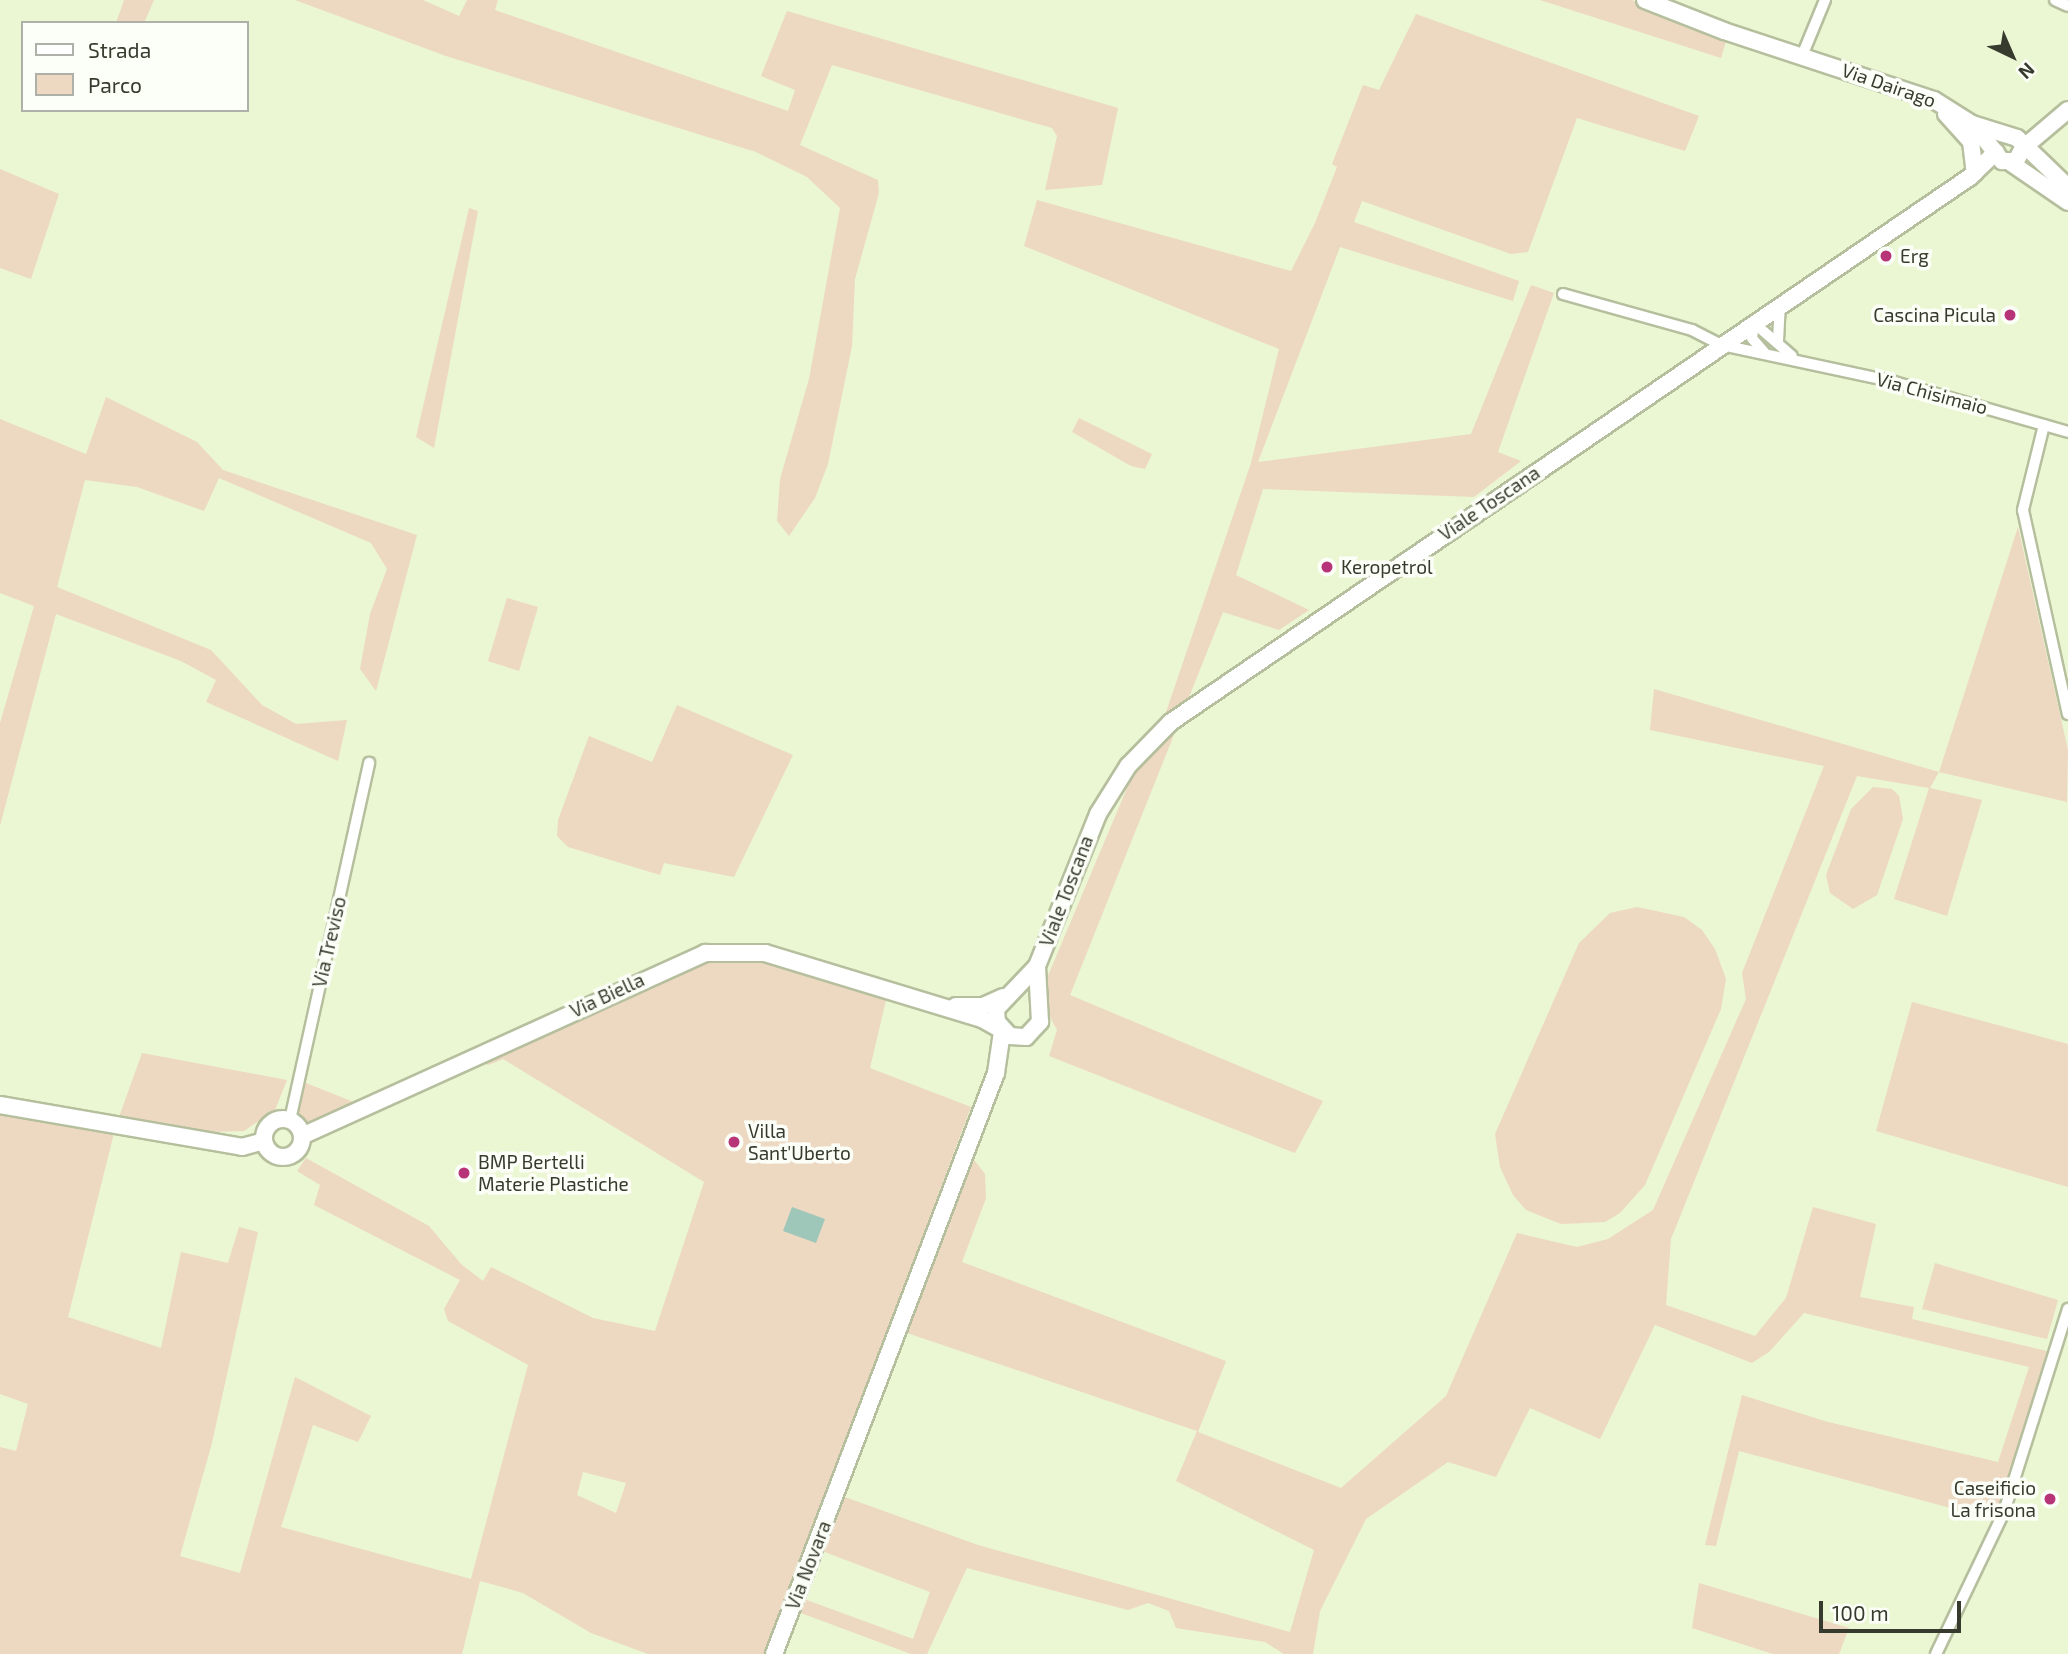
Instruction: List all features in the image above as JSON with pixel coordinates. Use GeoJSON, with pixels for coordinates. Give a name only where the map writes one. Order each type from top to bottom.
{"type":"FeatureCollection","features":[{"type":"Feature","properties":{"kind":"street","name":"Via Dairago"},"geometry":{"type":"LineString","coordinates":[[1645,0],[1802,56],[1926,96],[1972,124]]}},
{"type":"Feature","properties":{"kind":"street"},"geometry":{"type":"LineString","coordinates":[[1802,56],[1825,0]]}},
{"type":"Feature","properties":{"kind":"street"},"geometry":{"type":"LineString","coordinates":[[2055,0],[2068,6]]}},
{"type":"Feature","properties":{"kind":"street"},"geometry":{"type":"LineString","coordinates":[[1926,96],[1969,138],[1975,154],[1974,174]]}},
{"type":"Feature","properties":{"kind":"street"},"geometry":{"type":"LineString","coordinates":[[2004,159],[1999,141],[2014,140],[2051,122],[2068,110]]}},
{"type":"Feature","properties":{"kind":"street"},"geometry":{"type":"LineString","coordinates":[[1972,124],[2014,140],[2068,187]]}},
{"type":"Feature","properties":{"kind":"street"},"geometry":{"type":"LineString","coordinates":[[1972,124],[2004,159],[2068,202]]}},
{"type":"Feature","properties":{"kind":"street"},"geometry":{"type":"LineString","coordinates":[[2004,159],[2020,158],[2014,140]]}},
{"type":"Feature","properties":{"kind":"street","name":"Viale Toscana"},"geometry":{"type":"LineString","coordinates":[[842,1476],[996,1073],[1001,1030],[995,1016],[1008,995],[1037,966],[1098,814],[1124,772],[1163,729],[1206,695],[1974,174],[2004,159]]}},
{"type":"Feature","properties":{"kind":"street","name":"Via Chisimaio"},"geometry":{"type":"LineString","coordinates":[[1563,294],[1692,330],[1722,345],[1794,358],[2068,432]]}},
{"type":"Feature","properties":{"kind":"street"},"geometry":{"type":"LineString","coordinates":[[1779,344],[1776,331],[1780,306]]}},
{"type":"Feature","properties":{"kind":"street"},"geometry":{"type":"LineString","coordinates":[[1755,323],[1752,338],[1764,352]]}},
{"type":"Feature","properties":{"kind":"street","name":"Via Chisimaio"},"geometry":{"type":"LineString","coordinates":[[1755,323],[1794,358]]}},
{"type":"Feature","properties":{"kind":"street"},"geometry":{"type":"LineString","coordinates":[[2043,425],[2023,510],[2068,714]]}},
{"type":"Feature","properties":{"kind":"street","name":"Via Treviso"},"geometry":{"type":"LineString","coordinates":[[290,1120],[369,763]]}},
{"type":"Feature","properties":{"kind":"street","name":"Via Biella"},"geometry":{"type":"LineString","coordinates":[[302,1136],[705,953],[765,953],[925,1004],[979,1018],[1001,1030]]}},
{"type":"Feature","properties":{"kind":"street","name":"Viale Toscana"},"geometry":{"type":"LineString","coordinates":[[996,1073],[1040,1023],[1037,966]]}},
{"type":"Feature","properties":{"kind":"street"},"geometry":{"type":"LineString","coordinates":[[1008,995],[1027,993],[1038,1003]]}},
{"type":"Feature","properties":{"kind":"street","name":"Via Biella"},"geometry":{"type":"LineString","coordinates":[[925,1004],[979,1006],[1008,995]]}},
{"type":"Feature","properties":{"kind":"street"},"geometry":{"type":"LineString","coordinates":[[1001,1030],[1014,1038],[1026,1037]]}},
{"type":"Feature","properties":{"kind":"street"},"geometry":{"type":"LineString","coordinates":[[0,1105],[242,1147],[264,1141]]}},
{"type":"Feature","properties":{"kind":"street"},"geometry":{"type":"LineString","coordinates":[[290,1120],[302,1136],[297,1151],[287,1157],[270,1152],[264,1141],[271,1123],[290,1120]]}},
{"type":"Feature","properties":{"kind":"street"},"geometry":{"type":"LineString","coordinates":[[1936,1654],[2004,1512],[2068,1308]]}},
{"type":"Feature","properties":{"kind":"street","name":"Via Novara"},"geometry":{"type":"LineString","coordinates":[[774,1654],[842,1476]]}},
{"type":"Feature","properties":{"kind":"green space"},"geometry":{"type":"Polygon","coordinates":[[[124,0],[154,0],[145,21],[117,21],[124,0]]]}},
{"type":"Feature","properties":{"kind":"green space"},"geometry":{"type":"Polygon","coordinates":[[[295,0],[423,0],[459,16],[467,0],[498,0],[495,10],[788,111],[795,90],[761,76],[787,11],[1118,108],[1102,185],[1045,190],[1057,136],[1052,128],[832,65],[800,145],[878,180],[879,193],[855,279],[852,346],[828,464],[815,498],[789,536],[777,521],[780,479],[809,379],[840,208],[807,177],[756,152],[446,56],[295,0]]]}},
{"type":"Feature","properties":{"kind":"green space"},"geometry":{"type":"Polygon","coordinates":[[[1540,0],[1632,0],[1727,38],[1721,58],[1540,0]]]}},
{"type":"Feature","properties":{"kind":"green space"},"geometry":{"type":"Polygon","coordinates":[[[1416,14],[1699,116],[1685,151],[1577,118],[1528,252],[1511,254],[1362,201],[1354,222],[1519,281],[1513,301],[1340,247],[1258,462],[1471,434],[1531,285],[1554,293],[1498,452],[1521,461],[1474,497],[1263,489],[1236,575],[1309,610],[1279,630],[1223,612],[1070,995],[1323,1101],[1295,1153],[1049,1056],[1057,1030],[1039,997],[1130,781],[1165,715],[1251,463],[1279,349],[1024,246],[1037,200],[1291,271],[1315,223],[1337,167],[1332,164],[1363,85],[1379,90],[1416,14]]]}},
{"type":"Feature","properties":{"kind":"green space"},"geometry":{"type":"Polygon","coordinates":[[[0,169],[59,194],[31,279],[0,268],[0,169]]]}},
{"type":"Feature","properties":{"kind":"green space"},"geometry":{"type":"Polygon","coordinates":[[[469,208],[478,211],[434,448],[416,437],[469,208]]]}},
{"type":"Feature","properties":{"kind":"green space"},"geometry":{"type":"Polygon","coordinates":[[[106,397],[197,442],[223,470],[417,535],[376,691],[360,669],[370,614],[387,569],[371,543],[219,478],[204,511],[137,487],[85,480],[57,587],[211,650],[262,705],[296,724],[347,720],[338,761],[206,702],[216,680],[181,661],[56,614],[0,826],[0,723],[34,606],[0,593],[0,419],[86,454],[106,397]]]}},
{"type":"Feature","properties":{"kind":"green space"},"geometry":{"type":"Polygon","coordinates":[[[1079,418],[1152,454],[1145,469],[1131,466],[1072,432],[1079,418]]]}},
{"type":"Feature","properties":{"kind":"green space"},"geometry":{"type":"Polygon","coordinates":[[[2018,527],[2068,750],[2067,802],[1939,772],[2018,527]]]}},
{"type":"Feature","properties":{"kind":"green space"},"geometry":{"type":"Polygon","coordinates":[[[507,598],[538,607],[519,671],[488,661],[507,598]]]}},
{"type":"Feature","properties":{"kind":"green space"},"geometry":{"type":"Polygon","coordinates":[[[1654,689],[1939,772],[1930,788],[1982,800],[1947,916],[1894,899],[1929,788],[1857,776],[1671,1239],[1666,1305],[1755,1336],[1786,1298],[1813,1207],[1876,1224],[1860,1297],[1914,1307],[1912,1319],[2047,1351],[1998,1511],[1986,1507],[1984,1517],[1739,1451],[1716,1546],[1705,1545],[1742,1395],[1828,1422],[1998,1462],[2029,1367],[1804,1313],[1769,1352],[1752,1363],[1655,1325],[1600,1439],[1530,1408],[1496,1477],[1448,1462],[1366,1519],[1320,1611],[1313,1654],[1284,1654],[1265,1642],[1176,1628],[1169,1611],[1148,1603],[1128,1610],[967,1568],[927,1654],[911,1654],[798,1612],[804,1599],[913,1639],[930,1592],[822,1551],[842,1496],[978,1545],[1290,1632],[1314,1550],[1176,1481],[1197,1431],[901,1331],[971,1156],[985,1174],[986,1198],[962,1262],[1226,1361],[1198,1432],[1341,1488],[1446,1396],[1517,1233],[1577,1247],[1608,1239],[1653,1210],[1746,999],[1742,973],[1824,766],[1650,730],[1654,689]]]}},
{"type":"Feature","properties":{"kind":"green space"},"geometry":{"type":"Polygon","coordinates":[[[677,705],[793,755],[734,877],[664,863],[660,875],[568,847],[557,836],[558,820],[589,736],[652,762],[677,705]]]}},
{"type":"Feature","properties":{"kind":"green space"},"geometry":{"type":"Polygon","coordinates":[[[1873,787],[1892,789],[1899,796],[1903,819],[1877,895],[1853,909],[1830,893],[1826,875],[1851,809],[1873,787]]]}},
{"type":"Feature","properties":{"kind":"green space"},"geometry":{"type":"Polygon","coordinates":[[[1637,907],[1684,917],[1702,930],[1715,949],[1726,979],[1721,1009],[1645,1185],[1620,1213],[1605,1222],[1561,1224],[1526,1210],[1513,1195],[1500,1167],[1495,1134],[1579,943],[1610,913],[1637,907]]]}},
{"type":"Feature","properties":{"kind":"green space"},"geometry":{"type":"Polygon","coordinates":[[[705,958],[763,960],[886,1000],[870,1068],[971,1107],[766,1654],[648,1654],[591,1633],[523,1593],[480,1581],[462,1654],[0,1654],[0,1447],[16,1451],[28,1404],[0,1394],[0,1110],[114,1133],[68,1317],[161,1348],[181,1252],[228,1263],[239,1227],[258,1232],[212,1443],[180,1556],[240,1573],[295,1377],[371,1416],[358,1442],[313,1425],[281,1527],[471,1579],[528,1365],[448,1321],[444,1309],[460,1280],[314,1205],[320,1185],[297,1171],[306,1158],[429,1226],[461,1264],[483,1281],[491,1267],[593,1318],[655,1331],[704,1182],[503,1059],[488,1065],[476,1057],[705,958]],[[583,1472],[577,1495],[616,1513],[626,1483],[583,1472]]]}},
{"type":"Feature","properties":{"kind":"green space"},"geometry":{"type":"Polygon","coordinates":[[[1912,1002],[2068,1044],[2068,1187],[1876,1131],[1912,1002]]]}},
{"type":"Feature","properties":{"kind":"green space"},"geometry":{"type":"Polygon","coordinates":[[[142,1053],[287,1080],[275,1110],[244,1131],[210,1132],[119,1117],[142,1053]]]}},
{"type":"Feature","properties":{"kind":"green space"},"geometry":{"type":"Polygon","coordinates":[[[301,1081],[361,1105],[309,1126],[295,1111],[301,1081]]]}},
{"type":"Feature","properties":{"kind":"green space"},"geometry":{"type":"Polygon","coordinates":[[[1935,1263],[2058,1300],[2047,1339],[1922,1309],[1935,1263]]]}},
{"type":"Feature","properties":{"kind":"green space"},"geometry":{"type":"Polygon","coordinates":[[[1699,1583],[1849,1628],[1839,1654],[1773,1654],[1692,1628],[1699,1583]]]}},
{"type":"Feature","properties":{"kind":"water"},"geometry":{"type":"Polygon","coordinates":[[[792,1207],[825,1219],[816,1243],[783,1231],[792,1207]]]}},
{"type":"Feature","properties":{"kind":"place","name":"Erg"},"geometry":{"type":"Point","coordinates":[1886,256]}},
{"type":"Feature","properties":{"kind":"place","name":"Cascina Picula"},"geometry":{"type":"Point","coordinates":[2010,315]}},
{"type":"Feature","properties":{"kind":"place","name":"Keropetrol"},"geometry":{"type":"Point","coordinates":[1327,567]}},
{"type":"Feature","properties":{"kind":"place","name":"Villa Sant'Uberto"},"geometry":{"type":"Point","coordinates":[734,1142]}},
{"type":"Feature","properties":{"kind":"place","name":"BMP Bertelli Materie Plastiche"},"geometry":{"type":"Point","coordinates":[464,1173]}},
{"type":"Feature","properties":{"kind":"place","name":"Caseificio La frisona"},"geometry":{"type":"Point","coordinates":[2050,1499]}}]}
